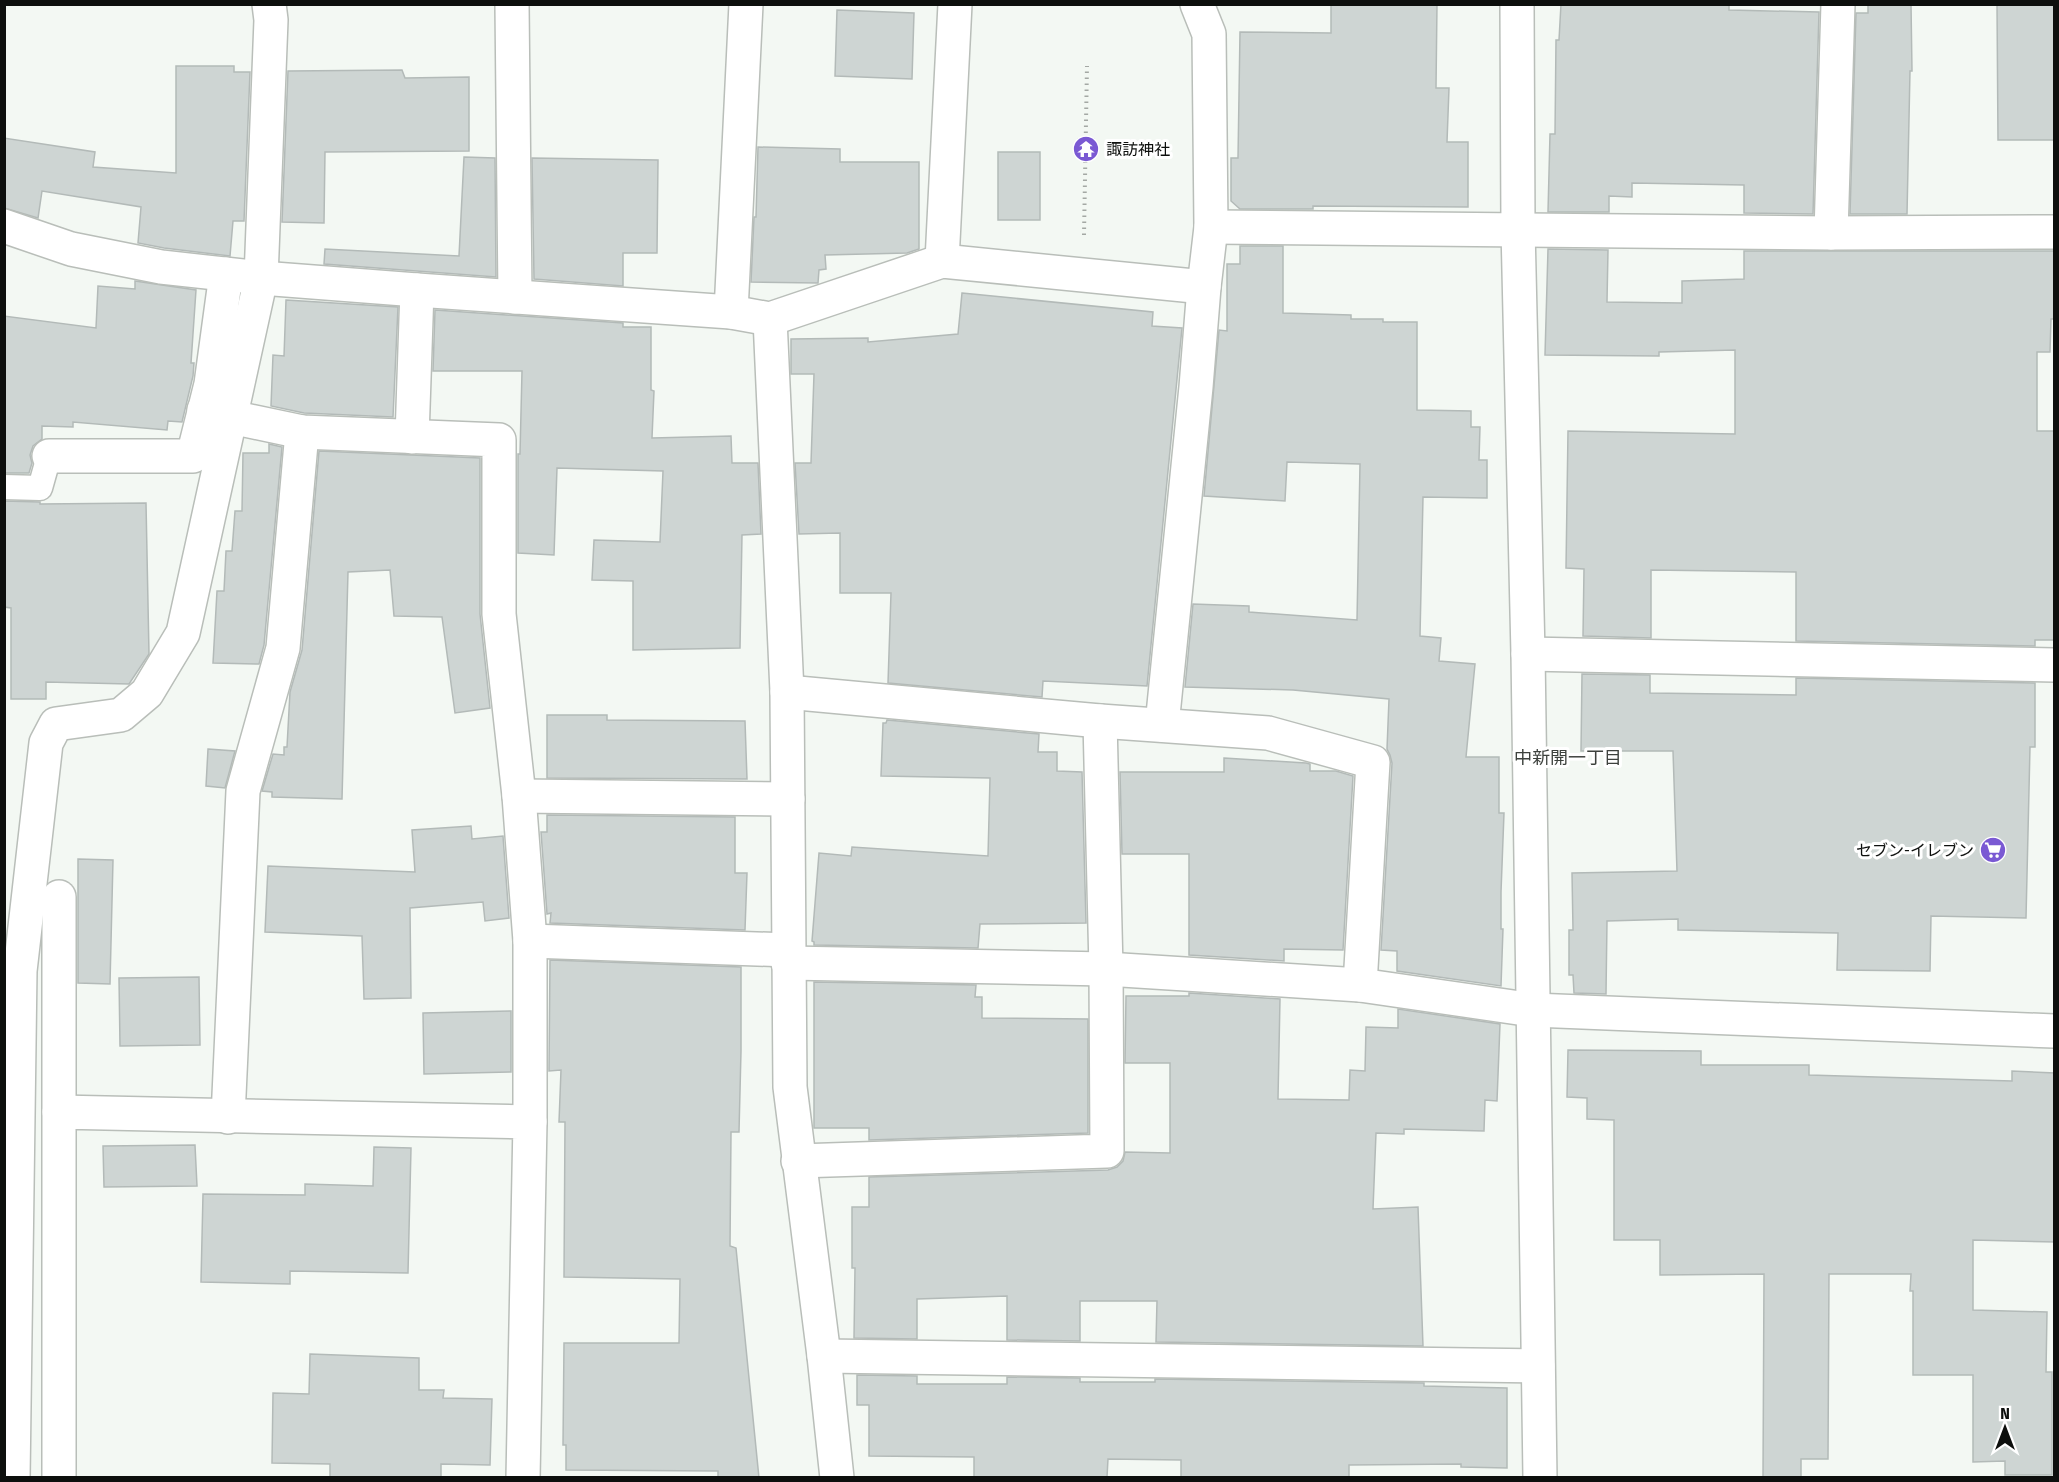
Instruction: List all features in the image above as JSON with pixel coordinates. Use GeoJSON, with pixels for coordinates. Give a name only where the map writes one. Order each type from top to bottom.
{"type":"FeatureCollection","features":[{"type":"Feature","properties":{"kind":"street"},"geometry":{"type":"LineString","coordinates":[[13,1478],[20,971],[46,743],[56,724],[121,716],[147,693],[183,633],[218,414],[261,278],[271,21],[269,4]]}},
{"type":"Feature","properties":{"kind":"street"},"geometry":{"type":"LineString","coordinates":[[512,4],[515,297]]}},
{"type":"Feature","properties":{"kind":"street"},"geometry":{"type":"LineString","coordinates":[[731,312],[747,4]]}},
{"type":"Feature","properties":{"kind":"street"},"geometry":{"type":"LineString","coordinates":[[942,261],[955,4]]}},
{"type":"Feature","properties":{"kind":"street"},"geometry":{"type":"LineString","coordinates":[[1162,725],[1210,227],[1209,34],[1197,4]]}},
{"type":"Feature","properties":{"kind":"street"},"geometry":{"type":"LineString","coordinates":[[1517,4],[1518,229],[1528,654],[1540,1478]]}},
{"type":"Feature","properties":{"kind":"street"},"geometry":{"type":"LineString","coordinates":[[1832,233],[1838,4]]}},
{"type":"Feature","properties":{"kind":"street"},"geometry":{"type":"LineString","coordinates":[[4,226],[71,249],[160,267],[261,278],[731,312],[770,319],[942,261],[1204,287]]}},
{"type":"Feature","properties":{"kind":"street"},"geometry":{"type":"LineString","coordinates":[[1210,227],[1832,233],[2055,232]]}},
{"type":"Feature","properties":{"kind":"street"},"geometry":{"type":"LineString","coordinates":[[49,456],[194,456],[218,414],[210,384],[226,274]]}},
{"type":"Feature","properties":{"kind":"street"},"geometry":{"type":"LineString","coordinates":[[412,436],[417,290]]}},
{"type":"Feature","properties":{"kind":"street"},"geometry":{"type":"LineString","coordinates":[[770,319],[786,692],[790,1087],[825,1356],[837,1478]]}},
{"type":"Feature","properties":{"kind":"street"},"geometry":{"type":"LineString","coordinates":[[218,414],[302,432],[499,440],[499,614],[519,796],[530,941],[530,1122],[523,1478]]}},
{"type":"Feature","properties":{"kind":"street"},"geometry":{"type":"LineString","coordinates":[[228,1117],[243,790],[283,648],[302,432]]}},
{"type":"Feature","properties":{"kind":"street"},"geometry":{"type":"LineString","coordinates":[[1528,654],[2055,665]]}},
{"type":"Feature","properties":{"kind":"street"},"geometry":{"type":"LineString","coordinates":[[786,692],[1100,721],[1268,733],[1373,762],[1360,985]]}},
{"type":"Feature","properties":{"kind":"street"},"geometry":{"type":"LineString","coordinates":[[798,1161],[1107,1151],[1106,969],[1100,721]]}},
{"type":"Feature","properties":{"kind":"street"},"geometry":{"type":"LineString","coordinates":[[519,796],[788,799]]}},
{"type":"Feature","properties":{"kind":"street"},"geometry":{"type":"LineString","coordinates":[[59,897],[59,1478]]}},
{"type":"Feature","properties":{"kind":"street"},"geometry":{"type":"LineString","coordinates":[[530,941],[788,956],[1106,969],[1360,985],[1533,1010],[2055,1031]]}},
{"type":"Feature","properties":{"kind":"street"},"geometry":{"type":"LineString","coordinates":[[59,1112],[530,1122]]}},
{"type":"Feature","properties":{"kind":"street"},"geometry":{"type":"LineString","coordinates":[[825,1356],[1538,1366]]}},
{"type":"Feature","properties":{"kind":"lane"},"geometry":{"type":"LineString","coordinates":[[4,487],[40,488],[49,456]]}},
{"type":"Feature","properties":{"kind":"path"},"geometry":{"type":"LineString","coordinates":[[1083,275],[1086,66]]}},
{"type":"Feature","properties":{"kind":"building"},"geometry":{"type":"Polygon","coordinates":[[[1331,4],[1437,4],[1436,88],[1449,88],[1447,142],[1468,142],[1468,207],[1313,206],[1313,209],[1240,209],[1231,201],[1231,158],[1238,158],[1240,32],[1331,33],[1331,4]]]}},
{"type":"Feature","properties":{"kind":"building"},"geometry":{"type":"Polygon","coordinates":[[[1561,4],[1729,4],[1729,10],[1819,12],[1813,214],[1744,213],[1744,185],[1632,183],[1632,197],[1609,196],[1609,212],[1548,212],[1550,134],[1555,134],[1556,40],[1559,40],[1561,4]]]}},
{"type":"Feature","properties":{"kind":"building"},"geometry":{"type":"Polygon","coordinates":[[[1868,4],[1911,4],[1912,71],[1910,71],[1907,214],[1850,214],[1856,13],[1868,13],[1868,4]]]}},
{"type":"Feature","properties":{"kind":"building"},"geometry":{"type":"Polygon","coordinates":[[[1997,4],[2055,4],[2055,140],[1998,140],[1997,4]]]}},
{"type":"Feature","properties":{"kind":"building"},"geometry":{"type":"Polygon","coordinates":[[[837,10],[914,13],[912,79],[835,76],[837,10]]]}},
{"type":"Feature","properties":{"kind":"building"},"geometry":{"type":"Polygon","coordinates":[[[176,66],[234,66],[234,72],[250,72],[244,221],[233,221],[230,256],[138,243],[141,207],[42,191],[38,218],[4,208],[4,138],[95,152],[93,167],[176,173],[176,66]]]}},
{"type":"Feature","properties":{"kind":"building"},"geometry":{"type":"Polygon","coordinates":[[[402,70],[405,78],[469,77],[469,151],[325,152],[324,223],[282,222],[288,71],[402,70]]]}},
{"type":"Feature","properties":{"kind":"building"},"geometry":{"type":"Polygon","coordinates":[[[758,147],[840,149],[840,162],[919,162],[919,249],[907,253],[825,255],[826,269],[819,270],[818,283],[751,282],[758,147]]]}},
{"type":"Feature","properties":{"kind":"building"},"geometry":{"type":"Polygon","coordinates":[[[998,152],[1040,152],[1040,220],[998,220],[998,152]]]}},
{"type":"Feature","properties":{"kind":"building"},"geometry":{"type":"Polygon","coordinates":[[[464,157],[495,158],[496,277],[324,264],[325,249],[459,256],[464,157]]]}},
{"type":"Feature","properties":{"kind":"building"},"geometry":{"type":"Polygon","coordinates":[[[532,158],[658,160],[657,253],[623,253],[623,286],[534,279],[532,158]]]}},
{"type":"Feature","properties":{"kind":"building"},"geometry":{"type":"Polygon","coordinates":[[[1240,246],[1283,246],[1283,313],[1351,315],[1351,319],[1417,322],[1417,410],[1471,411],[1471,427],[1480,427],[1479,460],[1487,460],[1487,498],[1423,497],[1420,636],[1441,638],[1439,661],[1475,664],[1466,757],[1499,757],[1499,813],[1504,813],[1501,986],[1397,971],[1397,951],[1381,950],[1392,763],[1387,749],[1389,699],[1293,690],[1185,687],[1193,604],[1249,606],[1249,612],[1357,620],[1360,464],[1287,462],[1285,501],[1204,496],[1219,330],[1227,331],[1227,264],[1240,264],[1240,246]]]}},
{"type":"Feature","properties":{"kind":"building"},"geometry":{"type":"Polygon","coordinates":[[[1548,249],[1608,250],[1607,302],[1682,303],[1682,281],[1744,279],[1744,251],[2055,251],[2055,319],[2051,319],[2050,352],[2037,352],[2037,431],[2055,431],[2055,640],[2035,640],[2035,646],[1796,641],[1796,572],[1651,570],[1651,638],[1583,636],[1584,569],[1566,568],[1568,431],[1735,434],[1735,350],[1659,352],[1659,356],[1545,355],[1548,249]]]}},
{"type":"Feature","properties":{"kind":"building"},"geometry":{"type":"Polygon","coordinates":[[[135,281],[196,290],[191,363],[194,363],[193,376],[182,422],[168,421],[167,430],[73,422],[73,427],[42,426],[42,439],[33,446],[30,455],[32,463],[29,473],[4,473],[4,316],[96,328],[98,286],[135,289],[135,281]]]}},
{"type":"Feature","properties":{"kind":"building"},"geometry":{"type":"Polygon","coordinates":[[[962,293],[1153,312],[1152,326],[1182,328],[1147,686],[1043,681],[1042,697],[888,683],[891,593],[840,593],[840,533],[799,534],[795,463],[811,463],[814,374],[791,374],[791,339],[868,338],[868,342],[958,334],[962,293]]]}},
{"type":"Feature","properties":{"kind":"building"},"geometry":{"type":"Polygon","coordinates":[[[286,300],[398,307],[393,417],[304,413],[271,406],[273,355],[284,356],[286,300]]]}},
{"type":"Feature","properties":{"kind":"building"},"geometry":{"type":"Polygon","coordinates":[[[435,310],[623,323],[623,327],[651,327],[651,390],[654,391],[652,438],[731,436],[732,463],[758,463],[761,534],[742,535],[740,648],[633,650],[633,581],[592,580],[594,540],[660,542],[663,471],[557,468],[554,555],[518,553],[518,454],[520,454],[522,371],[433,371],[435,310]]]}},
{"type":"Feature","properties":{"kind":"building"},"geometry":{"type":"Polygon","coordinates":[[[269,444],[282,447],[264,645],[259,664],[213,663],[217,591],[224,591],[226,551],[232,551],[235,511],[242,511],[243,453],[269,453],[269,444]]]}},
{"type":"Feature","properties":{"kind":"building"},"geometry":{"type":"Polygon","coordinates":[[[319,451],[480,458],[480,614],[490,708],[455,713],[442,617],[394,616],[390,570],[348,572],[342,799],[272,797],[272,792],[262,791],[273,754],[284,755],[284,747],[287,747],[290,692],[302,650],[319,451]]]}},
{"type":"Feature","properties":{"kind":"building"},"geometry":{"type":"Polygon","coordinates":[[[4,501],[40,502],[40,504],[146,503],[149,654],[129,684],[46,682],[46,699],[11,699],[11,608],[4,607],[4,501]]]}},
{"type":"Feature","properties":{"kind":"building"},"geometry":{"type":"Polygon","coordinates":[[[1582,674],[1650,675],[1650,693],[1796,695],[1796,678],[2035,683],[2035,747],[2030,747],[2026,918],[1931,916],[1930,971],[1837,970],[1838,933],[1678,930],[1678,919],[1607,921],[1606,994],[1574,993],[1573,975],[1569,975],[1569,930],[1573,930],[1572,873],[1677,871],[1673,751],[1581,751],[1582,674]]]}},
{"type":"Feature","properties":{"kind":"building"},"geometry":{"type":"Polygon","coordinates":[[[547,715],[607,715],[607,720],[745,721],[747,779],[547,778],[547,715]]]}},
{"type":"Feature","properties":{"kind":"building"},"geometry":{"type":"Polygon","coordinates":[[[887,720],[1039,734],[1038,752],[1057,752],[1057,771],[1082,772],[1086,923],[980,924],[978,948],[814,945],[812,941],[819,853],[851,856],[852,847],[988,856],[990,778],[881,776],[883,723],[887,720]]]}},
{"type":"Feature","properties":{"kind":"building"},"geometry":{"type":"Polygon","coordinates":[[[208,749],[235,751],[225,788],[206,786],[208,749]]]}},
{"type":"Feature","properties":{"kind":"building"},"geometry":{"type":"Polygon","coordinates":[[[1224,758],[1306,763],[1310,764],[1310,771],[1336,771],[1353,776],[1343,950],[1284,949],[1284,961],[1189,955],[1189,854],[1122,854],[1120,772],[1224,772],[1224,758]]]}},
{"type":"Feature","properties":{"kind":"building"},"geometry":{"type":"Polygon","coordinates":[[[547,815],[735,817],[735,873],[747,873],[745,930],[550,923],[551,913],[547,914],[541,832],[547,832],[547,815]]]}},
{"type":"Feature","properties":{"kind":"building"},"geometry":{"type":"Polygon","coordinates":[[[471,826],[472,839],[503,836],[509,918],[485,921],[483,902],[410,908],[411,998],[364,999],[362,936],[265,932],[268,866],[415,872],[412,830],[471,826]]]}},
{"type":"Feature","properties":{"kind":"building"},"geometry":{"type":"Polygon","coordinates":[[[78,859],[113,860],[110,984],[78,983],[78,859]]]}},
{"type":"Feature","properties":{"kind":"building"},"geometry":{"type":"Polygon","coordinates":[[[550,960],[741,967],[739,1132],[731,1132],[730,1246],[736,1248],[759,1478],[718,1478],[718,1471],[566,1470],[566,1445],[563,1445],[564,1343],[679,1343],[680,1279],[564,1277],[565,1122],[559,1122],[561,1070],[549,1071],[550,960]]]}},
{"type":"Feature","properties":{"kind":"building"},"geometry":{"type":"Polygon","coordinates":[[[199,977],[200,1045],[120,1046],[119,978],[199,977]]]}},
{"type":"Feature","properties":{"kind":"building"},"geometry":{"type":"Polygon","coordinates":[[[814,982],[976,985],[975,997],[982,997],[982,1018],[1088,1019],[1088,1133],[869,1140],[869,1128],[814,1128],[814,982]]]}},
{"type":"Feature","properties":{"kind":"building"},"geometry":{"type":"Polygon","coordinates":[[[1189,993],[1280,999],[1278,1099],[1349,1100],[1350,1070],[1365,1071],[1366,1027],[1398,1028],[1398,1009],[1500,1024],[1497,1101],[1485,1100],[1484,1131],[1404,1129],[1404,1134],[1376,1133],[1373,1209],[1418,1207],[1423,1346],[1156,1342],[1157,1301],[1080,1301],[1080,1341],[1007,1340],[1007,1296],[917,1299],[917,1339],[854,1338],[855,1268],[852,1268],[852,1207],[869,1207],[869,1177],[1108,1170],[1117,1167],[1123,1161],[1125,1152],[1170,1153],[1170,1063],[1125,1063],[1126,996],[1189,996],[1189,993]]]}},
{"type":"Feature","properties":{"kind":"building"},"geometry":{"type":"Polygon","coordinates":[[[511,1011],[511,1072],[424,1074],[423,1013],[511,1011]]]}},
{"type":"Feature","properties":{"kind":"building"},"geometry":{"type":"Polygon","coordinates":[[[1568,1050],[1701,1051],[1701,1065],[1809,1065],[1809,1075],[2012,1081],[2012,1071],[2055,1073],[2055,1242],[1973,1240],[1973,1310],[2047,1312],[2046,1372],[2052,1372],[2052,1475],[2005,1475],[2005,1461],[1973,1462],[1973,1375],[1913,1375],[1911,1274],[1829,1274],[1828,1459],[1801,1459],[1801,1478],[1763,1478],[1764,1274],[1660,1275],[1660,1240],[1614,1240],[1614,1120],[1587,1119],[1587,1098],[1567,1097],[1568,1050]]]}},
{"type":"Feature","properties":{"kind":"building"},"geometry":{"type":"Polygon","coordinates":[[[195,1145],[197,1186],[104,1187],[103,1146],[195,1145]]]}},
{"type":"Feature","properties":{"kind":"building"},"geometry":{"type":"Polygon","coordinates":[[[374,1147],[411,1148],[408,1273],[290,1271],[290,1284],[201,1282],[203,1194],[305,1195],[305,1184],[373,1186],[374,1147]]]}},
{"type":"Feature","properties":{"kind":"building"},"geometry":{"type":"Polygon","coordinates":[[[310,1354],[419,1358],[419,1390],[444,1390],[443,1398],[492,1399],[490,1465],[441,1464],[441,1478],[330,1478],[330,1464],[272,1463],[273,1393],[309,1394],[310,1354]]]}},
{"type":"Feature","properties":{"kind":"building"},"geometry":{"type":"Polygon","coordinates":[[[857,1375],[917,1376],[917,1384],[1007,1384],[1007,1377],[1080,1378],[1080,1382],[1155,1382],[1155,1379],[1424,1383],[1424,1386],[1507,1388],[1507,1468],[1461,1467],[1461,1464],[1349,1465],[1349,1478],[1181,1478],[1181,1460],[1108,1459],[1107,1477],[974,1477],[974,1457],[869,1456],[869,1405],[857,1405],[857,1375]]]}},
{"type":"Feature","properties":{"kind":"place","name":"諏訪神社"},"geometry":{"type":"Point","coordinates":[1086,149]}},
{"type":"Feature","properties":{"kind":"place","name":"セブン-イレブン"},"geometry":{"type":"Point","coordinates":[1993,850]}},
{"type":"Feature","properties":{"kind":"district","name":"中新開一丁目"},"geometry":{"type":"Point","coordinates":[1568,758]}}]}
